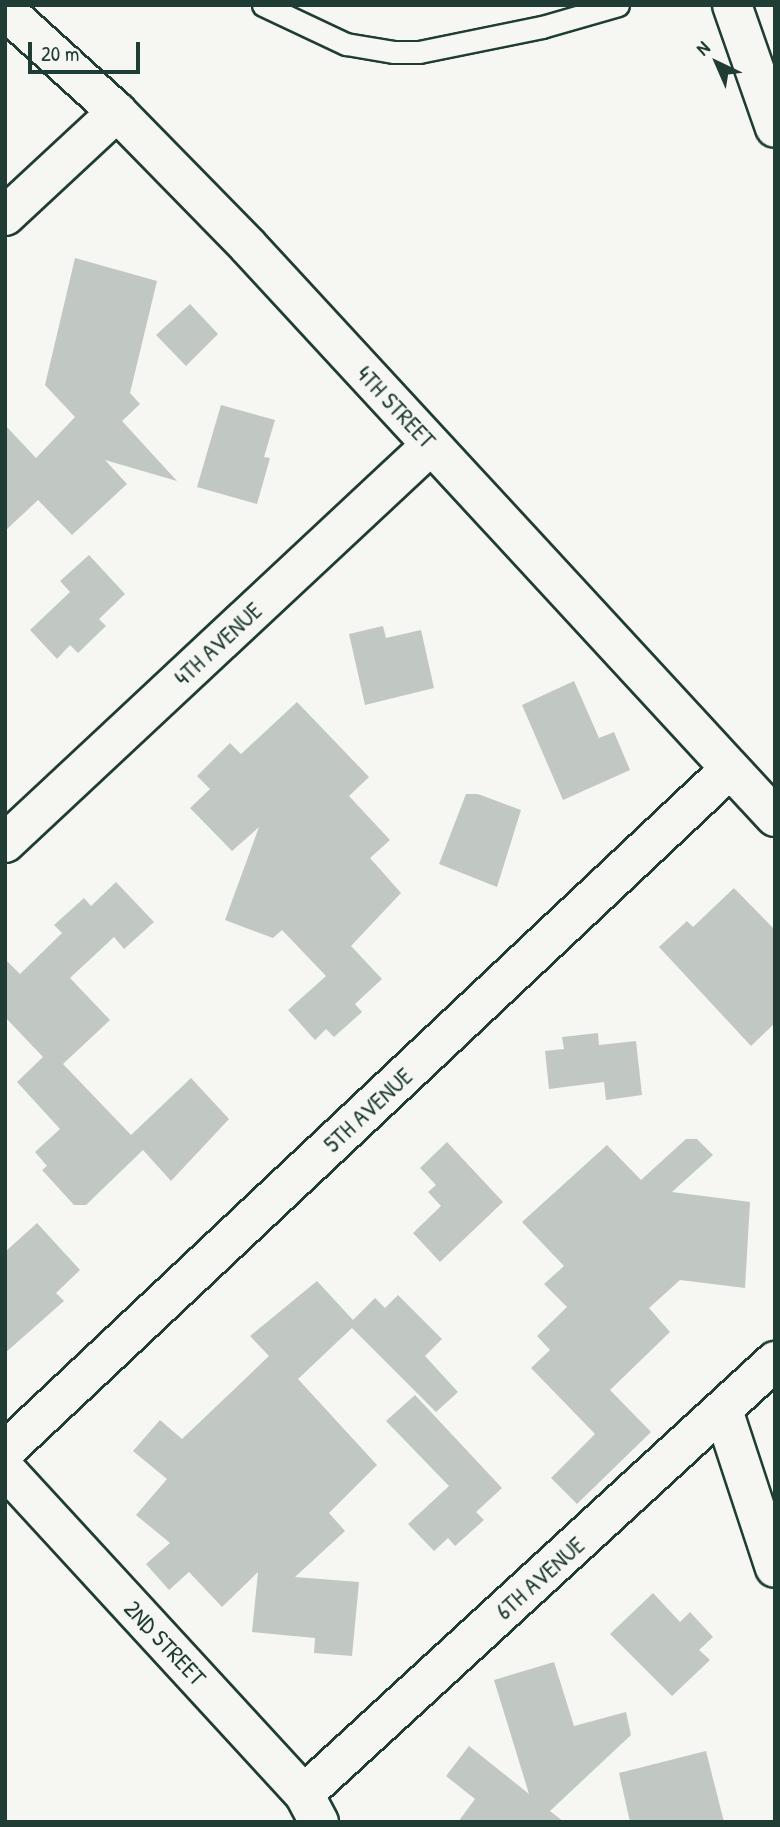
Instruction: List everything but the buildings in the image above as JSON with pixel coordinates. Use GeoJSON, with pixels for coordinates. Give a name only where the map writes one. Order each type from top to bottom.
{"type":"FeatureCollection","features":[{"type":"Feature","properties":{"kind":"street"},"geometry":{"type":"LineString","coordinates":[[732,5],[775,128]]}},
{"type":"Feature","properties":{"kind":"street","name":"4TH STREET"},"geometry":{"type":"LineString","coordinates":[[5,10],[117,112],[431,445],[775,817]]}},
{"type":"Feature","properties":{"kind":"street"},"geometry":{"type":"LineString","coordinates":[[5,216],[117,112]]}},
{"type":"Feature","properties":{"kind":"street","name":"4TH AVENUE"},"geometry":{"type":"LineString","coordinates":[[5,843],[431,445]]}},
{"type":"Feature","properties":{"kind":"street","name":"5TH AVENUE"},"geometry":{"type":"LineString","coordinates":[[5,1451],[730,769]]}},
{"type":"Feature","properties":{"kind":"street","name":"6TH AVENUE"},"geometry":{"type":"LineString","coordinates":[[311,1808],[775,1361]]}},
{"type":"Feature","properties":{"kind":"street"},"geometry":{"type":"LineString","coordinates":[[723,1410],[775,1568]]}},
{"type":"Feature","properties":{"kind":"street","name":"2ND STREET"},"geometry":{"type":"LineString","coordinates":[[5,1469],[311,1808]]}},
{"type":"Feature","properties":{"kind":"lane"},"geometry":{"type":"LineString","coordinates":[[263,5],[346,44],[394,52],[419,52],[542,27],[618,5]]}}]}
